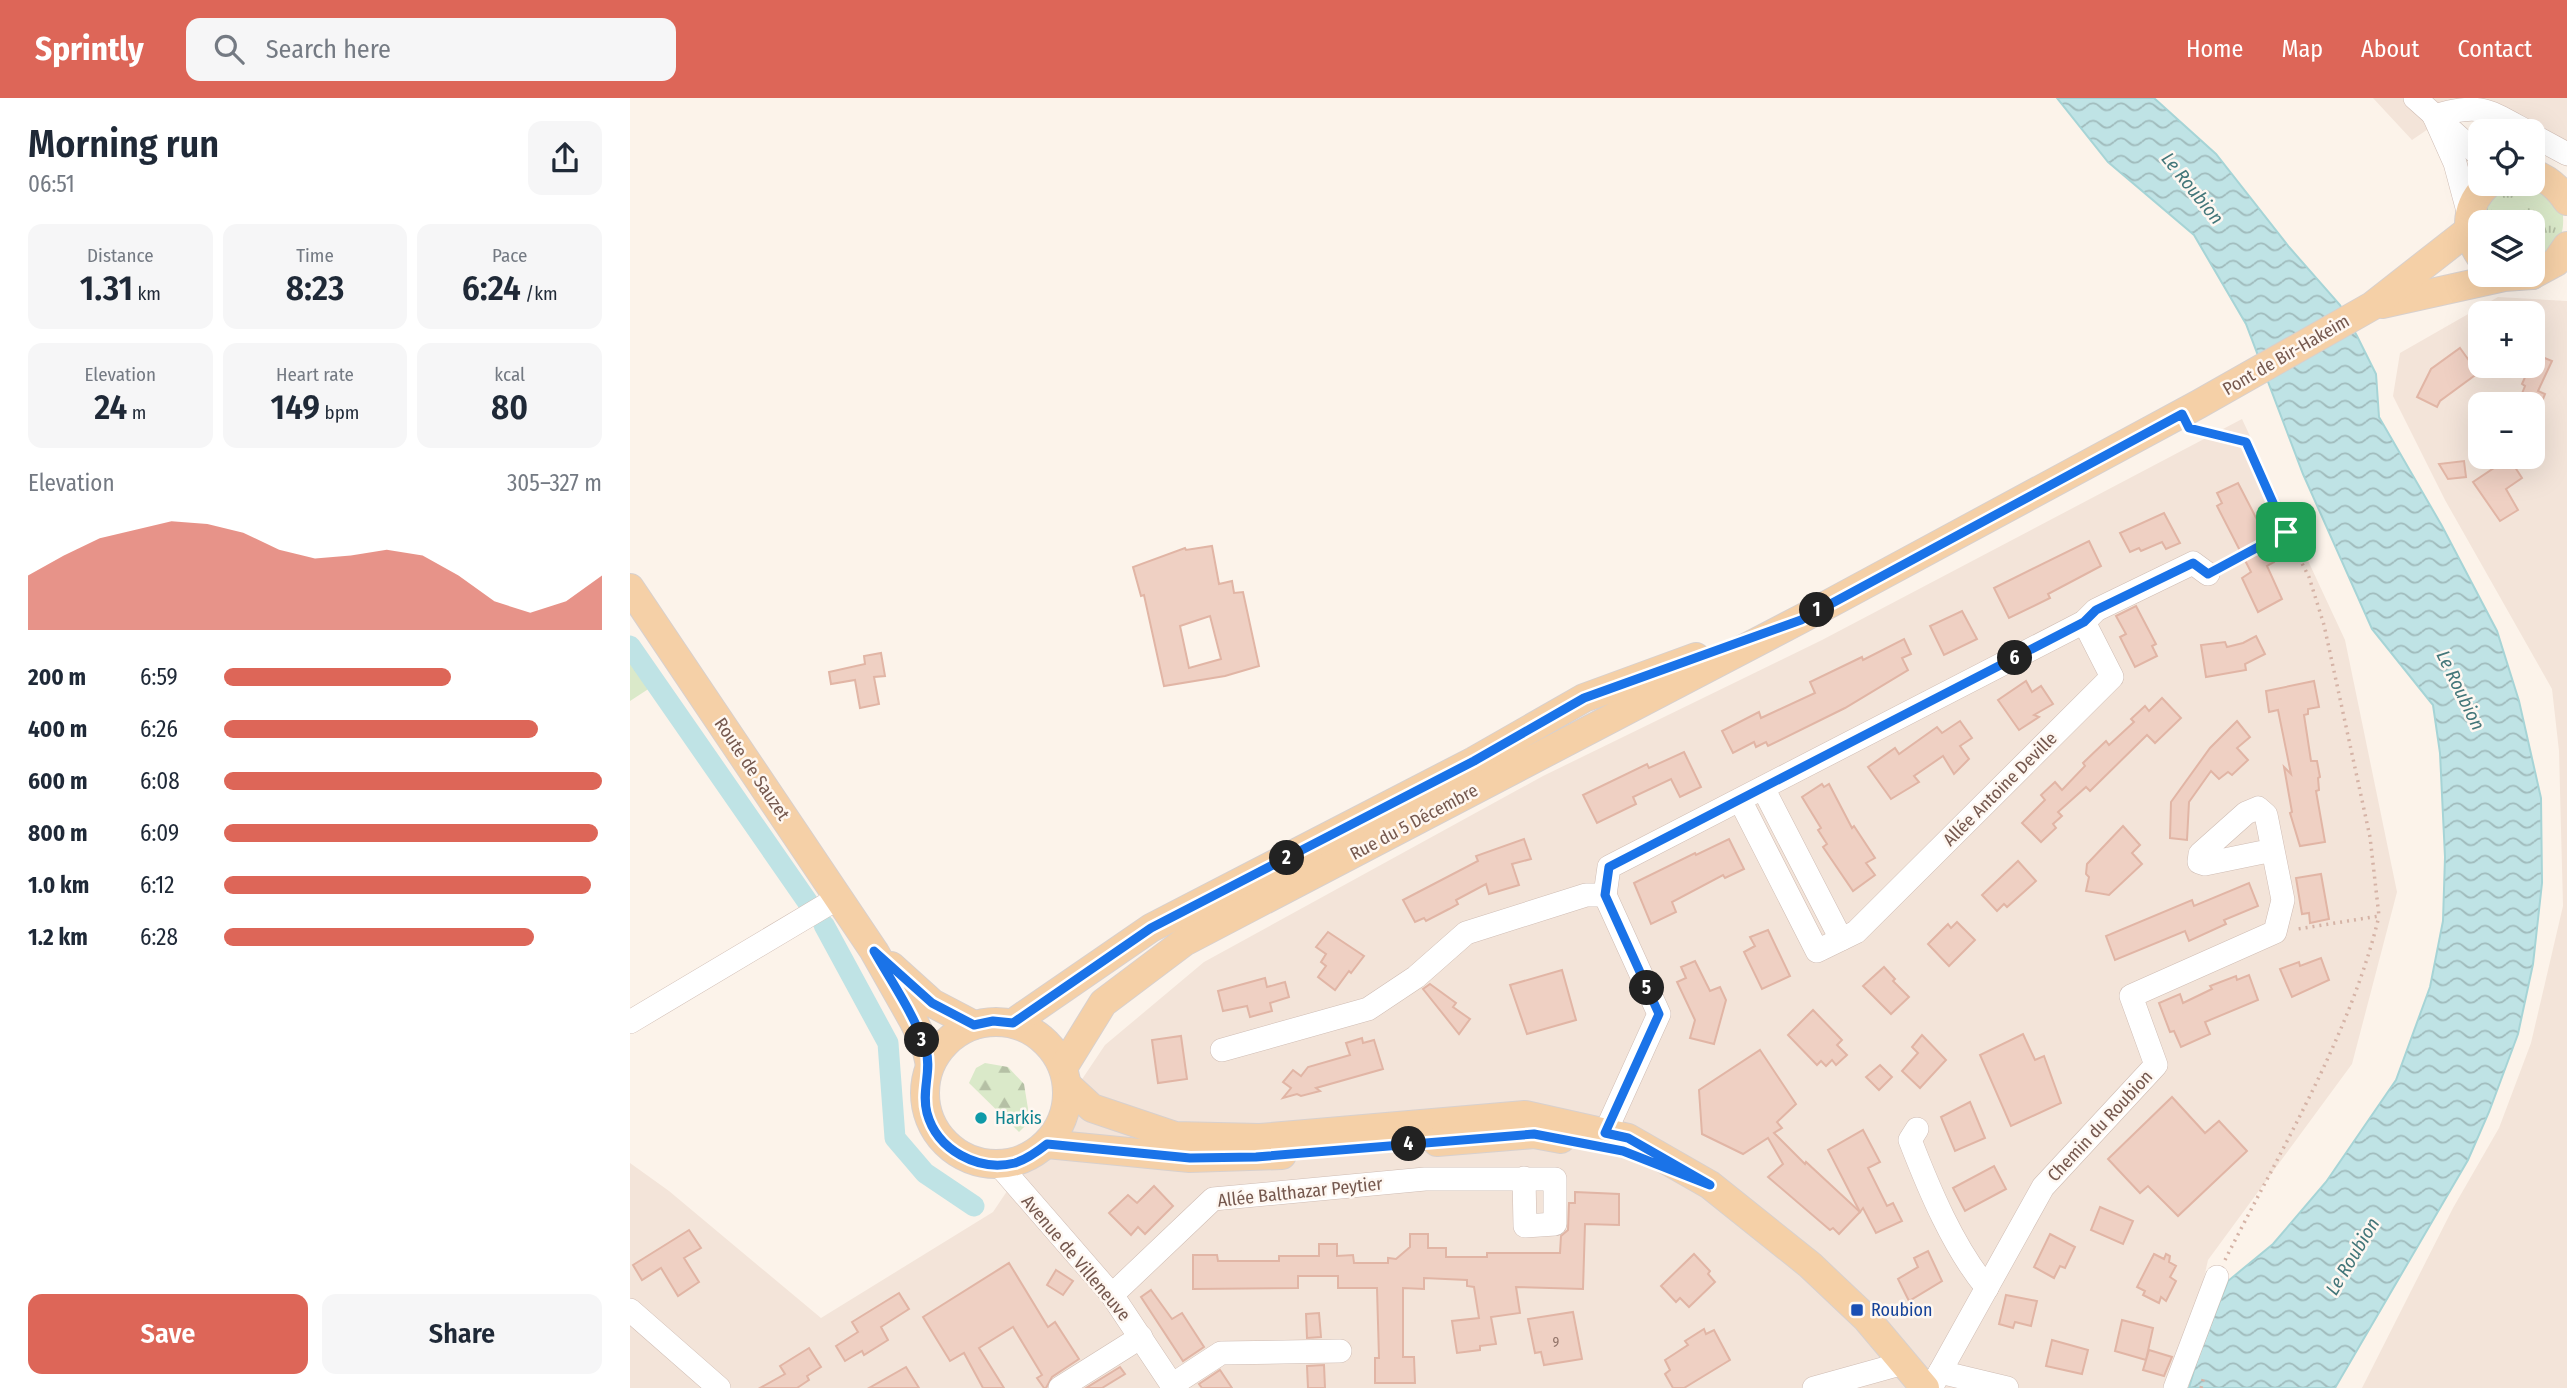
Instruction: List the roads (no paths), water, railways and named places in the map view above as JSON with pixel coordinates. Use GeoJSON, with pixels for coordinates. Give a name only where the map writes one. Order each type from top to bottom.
{"type":"FeatureCollection","features":[{"type":"Feature","properties":{"kind":"main road"},"geometry":{"type":"LineString","coordinates":[[2545,178],[2558,187],[2567,201]]}},
{"type":"Feature","properties":{"kind":"main road"},"geometry":{"type":"LineString","coordinates":[[2372,306],[2468,224]]}},
{"type":"Feature","properties":{"kind":"main road"},"geometry":{"type":"LineString","coordinates":[[2545,268],[2556,262],[2567,246]]}},
{"type":"Feature","properties":{"kind":"main road"},"geometry":{"type":"LineString","coordinates":[[2372,306],[2469,287]]}},
{"type":"Feature","properties":{"kind":"main road","name":"Pont de Bir-Hakeim"},"geometry":{"type":"LineString","coordinates":[[2191,409],[2372,306]]}},
{"type":"Feature","properties":{"kind":"main road","name":"Rue du 5 Décembre"},"geometry":{"type":"LineString","coordinates":[[1065,1076],[1102,1003],[1184,942],[1801,620],[2191,409]]}},
{"type":"Feature","properties":{"kind":"main road","name":"Route de Sauzet"},"geometry":{"type":"LineString","coordinates":[[630,588],[874,951],[926,1047],[930,1065]]}},
{"type":"Feature","properties":{"kind":"main road","name":"Rue du 5 Décembre"},"geometry":{"type":"LineString","coordinates":[[1013,1023],[1151,928],[1474,761],[1584,698],[1801,620]]}},
{"type":"Feature","properties":{"kind":"main road","name":"Route de Sauzet"},"geometry":{"type":"LineString","coordinates":[[874,951],[932,1003],[974,1025]]}},
{"type":"Feature","properties":{"kind":"main road"},"geometry":{"type":"LineString","coordinates":[[1065,1076],[1067,1106],[1060,1127],[1047,1144],[1016,1163],[999,1165],[975,1162],[954,1152],[937,1134],[927,1112],[924,1088],[930,1065],[940,1048],[955,1034],[974,1025],[993,1021],[1013,1023],[1034,1032],[1051,1048],[1065,1076],[1093,1108],[1175,1136],[1260,1138],[1525,1115],[1628,1138],[1710,1185],[1811,1265],[1866,1318],[1904,1363],[1932,1383]]}},
{"type":"Feature","properties":{"kind":"main road"},"geometry":{"type":"LineString","coordinates":[[1047,1144],[1190,1158],[1256,1157],[1534,1134],[1623,1151],[1710,1185]]}},
{"type":"Feature","properties":{"kind":"street"},"geometry":{"type":"LineString","coordinates":[[2415,98],[2468,146]]}},
{"type":"Feature","properties":{"kind":"street"},"geometry":{"type":"LineString","coordinates":[[2434,116],[2468,108],[2486,110],[2503,119]]}},
{"type":"Feature","properties":{"kind":"street"},"geometry":{"type":"LineString","coordinates":[[2434,116],[2455,163],[2468,219]]}},
{"type":"Feature","properties":{"kind":"street"},"geometry":{"type":"LineString","coordinates":[[2545,142],[2567,154]]}},
{"type":"Feature","properties":{"kind":"street"},"geometry":{"type":"LineString","coordinates":[[1605,1133],[1659,1014],[1605,895],[1609,867],[2084,622],[2096,610],[2193,563],[2208,574]]}},
{"type":"Feature","properties":{"kind":"street","name":"Allée Antoine Deville"},"geometry":{"type":"LineString","coordinates":[[1740,800],[1817,951],[1856,932],[2112,677],[2084,622]]}},
{"type":"Feature","properties":{"kind":"street"},"geometry":{"type":"LineString","coordinates":[[1763,788],[1840,939]]}},
{"type":"Feature","properties":{"kind":"street","name":"Chemin du Roubion"},"geometry":{"type":"LineString","coordinates":[[1932,1383],[2043,1187],[2156,1065],[2131,996],[2275,932],[2283,900],[2273,850]]}},
{"type":"Feature","properties":{"kind":"street"},"geometry":{"type":"LineString","coordinates":[[1222,1050],[1367,1009],[1416,977],[1466,933],[1586,895],[1605,895]]}},
{"type":"Feature","properties":{"kind":"street"},"geometry":{"type":"LineString","coordinates":[[630,1022],[838,898]]}},
{"type":"Feature","properties":{"kind":"street"},"geometry":{"type":"LineString","coordinates":[[1917,1129],[1910,1140],[1925,1178],[1971,1269],[1987,1287]]}},
{"type":"Feature","properties":{"kind":"street","name":"Avenue de Villeneuve"},"geometry":{"type":"LineString","coordinates":[[999,1165],[1112,1295],[1173,1386]]}},
{"type":"Feature","properties":{"kind":"street","name":"Allée Balthazar Peytier"},"geometry":{"type":"LineString","coordinates":[[1112,1295],[1213,1199],[1425,1179],[1524,1178]]}},
{"type":"Feature","properties":{"kind":"street"},"geometry":{"type":"LineString","coordinates":[[2175,1388],[2217,1277]]}},
{"type":"Feature","properties":{"kind":"street"},"geometry":{"type":"LineString","coordinates":[[630,1310],[719,1388]]}},
{"type":"Feature","properties":{"kind":"street"},"geometry":{"type":"LineString","coordinates":[[1060,1388],[1141,1338]]}},
{"type":"Feature","properties":{"kind":"street"},"geometry":{"type":"LineString","coordinates":[[1173,1386],[1221,1353],[1340,1351]]}},
{"type":"Feature","properties":{"kind":"street"},"geometry":{"type":"LineString","coordinates":[[1814,1388],[1904,1363]]}},
{"type":"Feature","properties":{"kind":"street"},"geometry":{"type":"LineString","coordinates":[[1932,1383],[2007,1388]]}},
{"type":"Feature","properties":{"kind":"water","name":"Le Roubion"},"geometry":{"type":"Polygon","coordinates":[[[2057,98],[2154,98],[2216,154],[2289,247],[2340,305],[2376,374],[2379,417],[2442,526],[2497,631],[2519,701],[2541,798],[2542,883],[2533,964],[2518,1034],[2468,1160],[2335,1388],[2189,1388],[2228,1281],[2273,1244],[2326,1182],[2396,1080],[2430,987],[2443,921],[2445,857],[2440,753],[2433,705],[2372,629],[2303,474],[2246,324],[2194,235],[2108,162],[2057,98]]]}},
{"type":"Feature","properties":{"kind":"waterway"},"geometry":{"type":"LineString","coordinates":[[630,646],[809,904]]}},
{"type":"Feature","properties":{"kind":"waterway"},"geometry":{"type":"LineString","coordinates":[[824,925],[888,1043],[895,1138],[925,1173],[974,1206]]}},
{"type":"Feature","properties":{"kind":"place","name":"Harkis"},"geometry":{"type":"Point","coordinates":[981,1118]}},
{"type":"Feature","properties":{"kind":"place","name":"Roubion"},"geometry":{"type":"Point","coordinates":[1857,1310]}}]}
